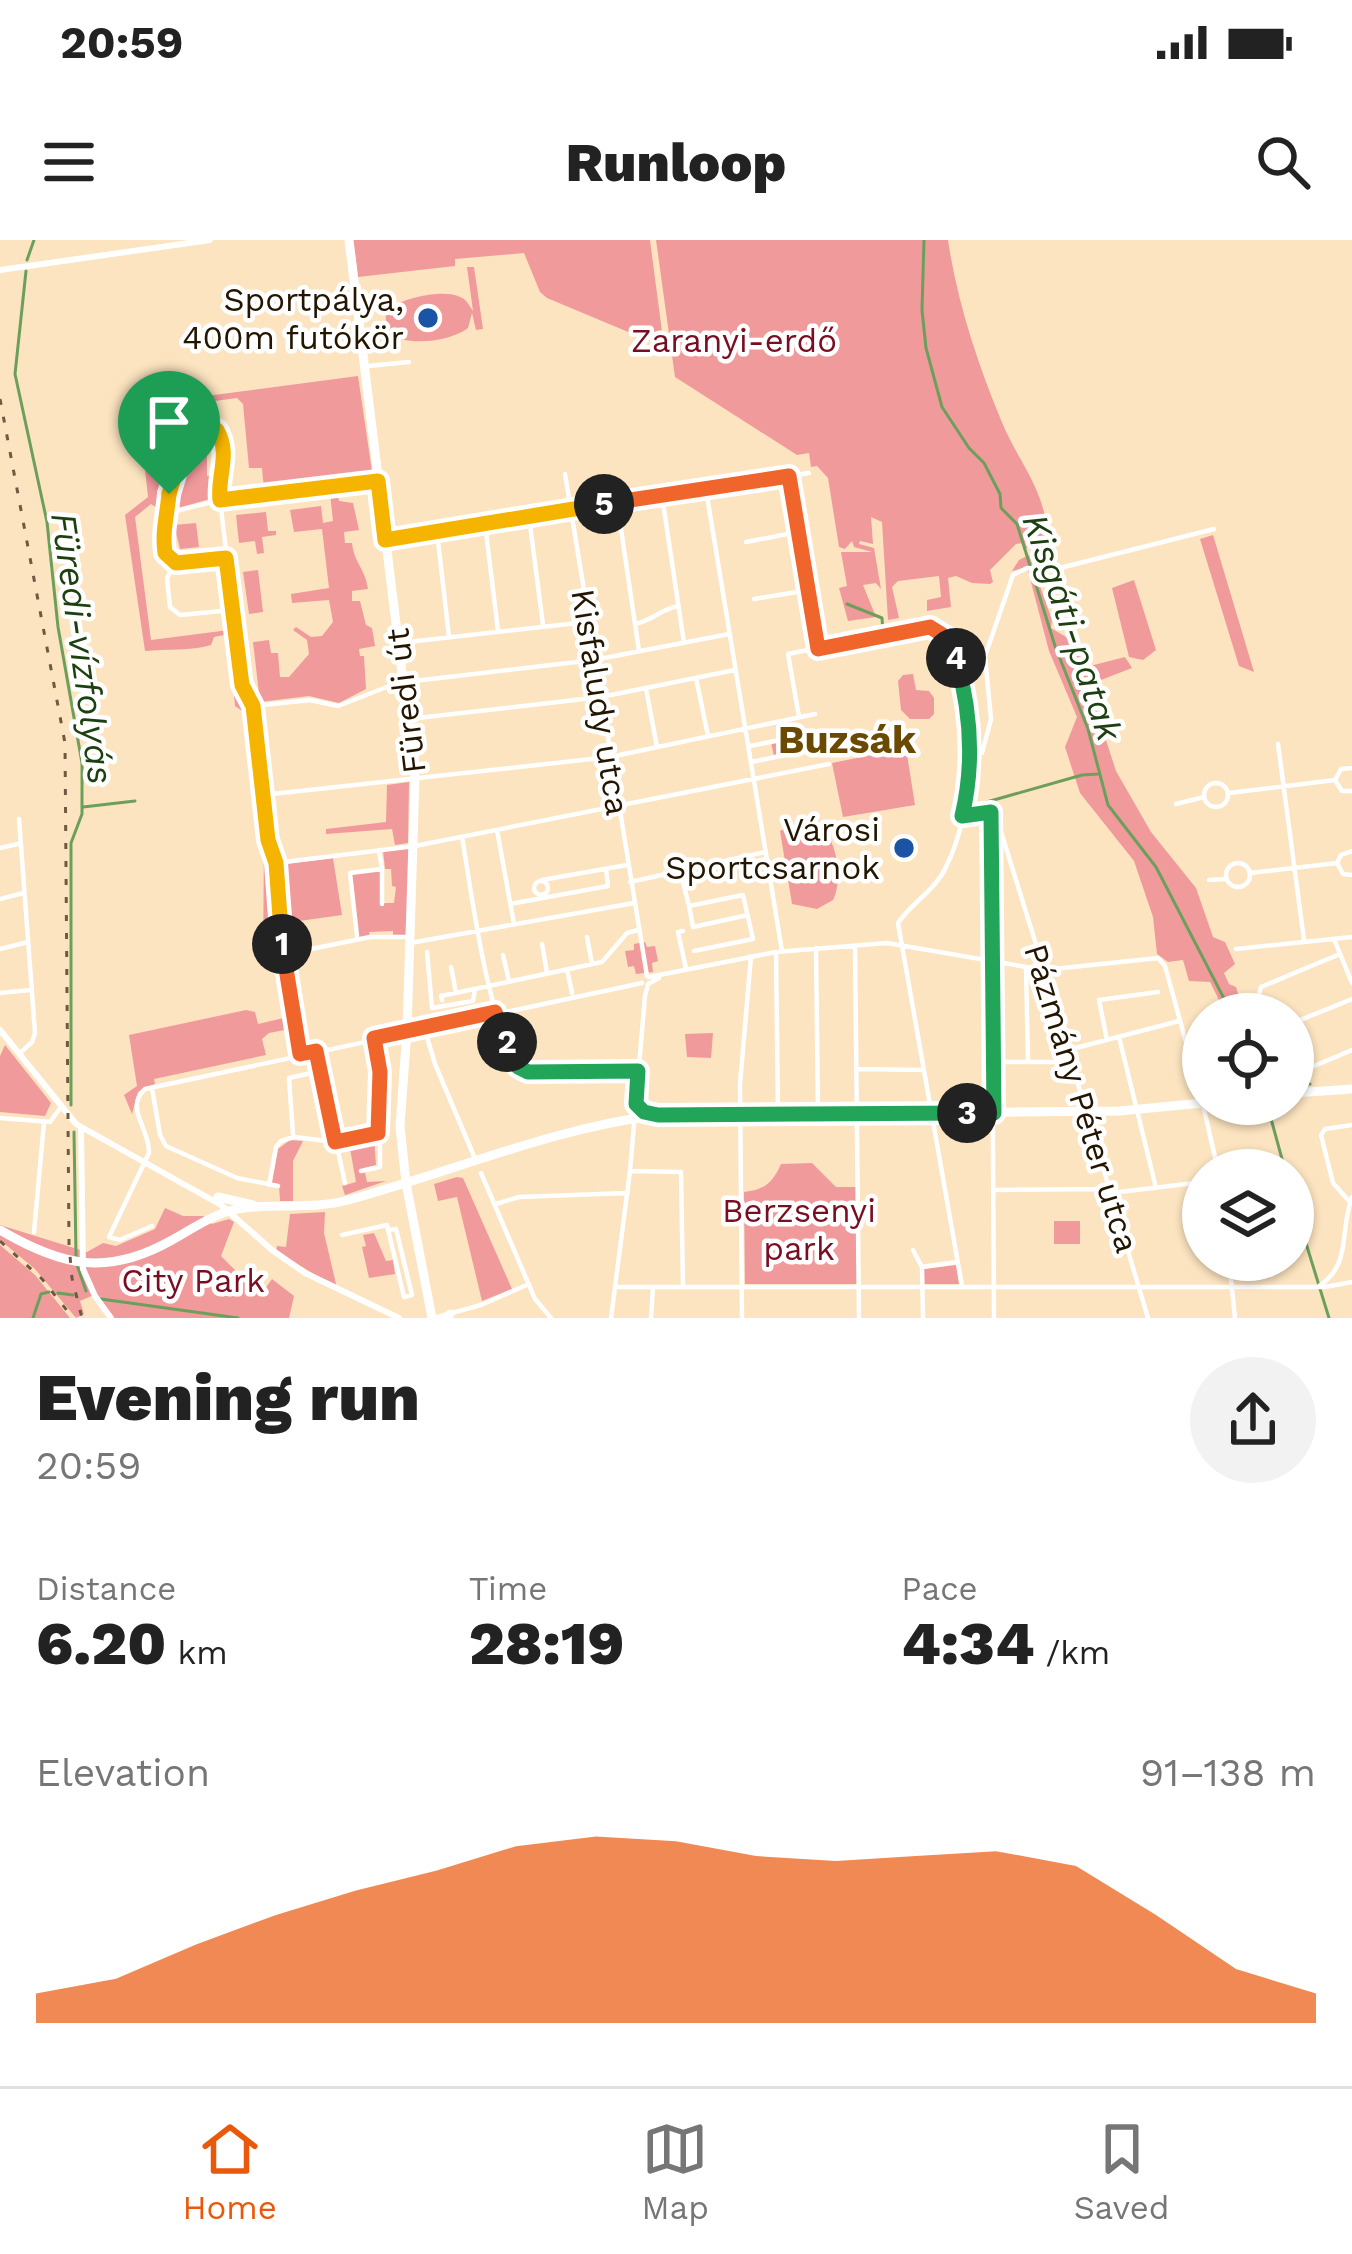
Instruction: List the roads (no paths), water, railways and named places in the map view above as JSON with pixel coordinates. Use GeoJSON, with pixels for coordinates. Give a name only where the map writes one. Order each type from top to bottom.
{"type":"FeatureCollection","features":[{"type":"Feature","properties":{"kind":"main road","name":"Füredi út"},"geometry":{"type":"LineString","coordinates":[[347,243],[415,779],[400,1115],[411,1208]]}},
{"type":"Feature","properties":{"kind":"main road"},"geometry":{"type":"LineString","coordinates":[[1314,1092],[1352,1089]]}},
{"type":"Feature","properties":{"kind":"main road"},"geometry":{"type":"LineString","coordinates":[[0,1230],[56,1258],[100,1264],[143,1255],[230,1211],[328,1205],[615,1121],[658,1115],[1087,1112],[1182,1106]]}},
{"type":"Feature","properties":{"kind":"main road"},"geometry":{"type":"LineString","coordinates":[[402,1155],[412,1169],[430,1176]]}},
{"type":"Feature","properties":{"kind":"main road"},"geometry":{"type":"LineString","coordinates":[[380,1191],[394,1179],[402,1155]]}},
{"type":"Feature","properties":{"kind":"main road"},"geometry":{"type":"LineString","coordinates":[[430,1176],[416,1188],[411,1208],[438,1317]]}},
{"type":"Feature","properties":{"kind":"main road"},"geometry":{"type":"LineString","coordinates":[[380,1191],[398,1195],[411,1208]]}},
{"type":"Feature","properties":{"kind":"main road"},"geometry":{"type":"LineString","coordinates":[[208,1220],[215,1212],[211,1197],[276,1208]]}},
{"type":"Feature","properties":{"kind":"main road"},"geometry":{"type":"LineString","coordinates":[[243,1224],[247,1208]]}},
{"type":"Feature","properties":{"kind":"main road"},"geometry":{"type":"LineString","coordinates":[[424,1262],[429,1304],[438,1317]]}},
{"type":"Feature","properties":{"kind":"street"},"geometry":{"type":"LineString","coordinates":[[0,270],[210,240]]}},
{"type":"Feature","properties":{"kind":"street"},"geometry":{"type":"LineString","coordinates":[[362,366],[409,362]]}},
{"type":"Feature","properties":{"kind":"street"},"geometry":{"type":"LineString","coordinates":[[226,558],[176,563],[165,553],[162,524],[176,471],[175,439],[184,429],[209,427],[220,434],[224,471],[220,500],[232,610],[242,685],[253,706],[268,840],[276,863],[282,955],[300,1054]]}},
{"type":"Feature","properties":{"kind":"street"},"geometry":{"type":"LineString","coordinates":[[385,540],[809,473]]}},
{"type":"Feature","properties":{"kind":"street","name":"Kisfaludy utca"},"geometry":{"type":"LineString","coordinates":[[566,474],[645,980],[634,1136],[611,1318]]}},
{"type":"Feature","properties":{"kind":"street"},"geometry":{"type":"LineString","coordinates":[[789,476],[818,649]]}},
{"type":"Feature","properties":{"kind":"street"},"geometry":{"type":"LineString","coordinates":[[168,513],[220,500],[378,481]]}},
{"type":"Feature","properties":{"kind":"street"},"geometry":{"type":"LineString","coordinates":[[706,490],[779,952],[778,1112]]}},
{"type":"Feature","properties":{"kind":"street"},"geometry":{"type":"LineString","coordinates":[[662,496],[684,643]]}},
{"type":"Feature","properties":{"kind":"street"},"geometry":{"type":"LineString","coordinates":[[616,502],[639,651]]}},
{"type":"Feature","properties":{"kind":"street"},"geometry":{"type":"LineString","coordinates":[[529,517],[543,627]]}},
{"type":"Feature","properties":{"kind":"street"},"geometry":{"type":"LineString","coordinates":[[485,524],[498,632]]}},
{"type":"Feature","properties":{"kind":"street"},"geometry":{"type":"LineString","coordinates":[[971,758],[982,752],[990,728],[985,656],[1012,574],[1030,568],[1052,570],[1214,530]]}},
{"type":"Feature","properties":{"kind":"street"},"geometry":{"type":"LineString","coordinates":[[437,532],[449,637]]}},
{"type":"Feature","properties":{"kind":"street"},"geometry":{"type":"LineString","coordinates":[[746,542],[799,532]]}},
{"type":"Feature","properties":{"kind":"street"},"geometry":{"type":"LineString","coordinates":[[176,563],[167,578],[170,607],[180,615],[232,610]]}},
{"type":"Feature","properties":{"kind":"street"},"geometry":{"type":"LineString","coordinates":[[754,599],[808,590]]}},
{"type":"Feature","properties":{"kind":"street"},"geometry":{"type":"LineString","coordinates":[[634,625],[678,606]]}},
{"type":"Feature","properties":{"kind":"street"},"geometry":{"type":"LineString","coordinates":[[398,643],[587,622]]}},
{"type":"Feature","properties":{"kind":"street"},"geometry":{"type":"LineString","coordinates":[[799,717],[788,654],[923,627],[942,632],[952,649],[962,682],[971,758],[962,816],[944,872],[898,921],[962,1286]]}},
{"type":"Feature","properties":{"kind":"street"},"geometry":{"type":"LineString","coordinates":[[253,706],[306,700],[338,706],[403,682],[594,660],[729,634]]}},
{"type":"Feature","properties":{"kind":"street"},"geometry":{"type":"LineString","coordinates":[[408,719],[601,697],[735,670]]}},
{"type":"Feature","properties":{"kind":"street"},"geometry":{"type":"LineString","coordinates":[[697,678],[708,736]]}},
{"type":"Feature","properties":{"kind":"street"},"geometry":{"type":"LineString","coordinates":[[646,688],[657,747]]}},
{"type":"Feature","properties":{"kind":"street"},"geometry":{"type":"LineString","coordinates":[[263,795],[610,757],[814,714]]}},
{"type":"Feature","properties":{"kind":"street"},"geometry":{"type":"LineString","coordinates":[[749,746],[822,732],[827,735],[826,746],[752,762]]}},
{"type":"Feature","properties":{"kind":"street"},"geometry":{"type":"LineString","coordinates":[[1278,744],[1304,940]]}},
{"type":"Feature","properties":{"kind":"street"},"geometry":{"type":"LineString","coordinates":[[276,863],[415,846],[829,764]]}},
{"type":"Feature","properties":{"kind":"street"},"geometry":{"type":"LineString","coordinates":[[1335,780],[1341,770],[1352,769]]}},
{"type":"Feature","properties":{"kind":"street"},"geometry":{"type":"LineString","coordinates":[[1229,793],[1335,780]]}},
{"type":"Feature","properties":{"kind":"street"},"geometry":{"type":"LineString","coordinates":[[1335,780],[1342,791],[1352,791]]}},
{"type":"Feature","properties":{"kind":"street"},"geometry":{"type":"LineString","coordinates":[[1216,782],[1229,793],[1219,807],[1208,804],[1204,797],[1205,789],[1216,782]]}},
{"type":"Feature","properties":{"kind":"street"},"geometry":{"type":"LineString","coordinates":[[1176,804],[1204,797]]}},
{"type":"Feature","properties":{"kind":"street"},"geometry":{"type":"LineString","coordinates":[[962,816],[991,812],[994,1318]]}},
{"type":"Feature","properties":{"kind":"street","name":"Pázmány Péter utca"},"geometry":{"type":"LineString","coordinates":[[991,812],[1044,970],[1148,1318]]}},
{"type":"Feature","properties":{"kind":"street"},"geometry":{"type":"LineString","coordinates":[[19,819],[34,1038],[19,1054]]}},
{"type":"Feature","properties":{"kind":"street"},"geometry":{"type":"LineString","coordinates":[[496,830],[514,925]]}},
{"type":"Feature","properties":{"kind":"street"},"geometry":{"type":"LineString","coordinates":[[462,837],[488,985],[518,1067],[528,1072],[638,1071]]}},
{"type":"Feature","properties":{"kind":"street"},"geometry":{"type":"LineString","coordinates":[[0,848],[20,843]]}},
{"type":"Feature","properties":{"kind":"street"},"geometry":{"type":"LineString","coordinates":[[380,850],[382,904]]}},
{"type":"Feature","properties":{"kind":"street"},"geometry":{"type":"LineString","coordinates":[[1337,863],[1341,854],[1352,851]]}},
{"type":"Feature","properties":{"kind":"street"},"geometry":{"type":"LineString","coordinates":[[630,882],[765,852]]}},
{"type":"Feature","properties":{"kind":"street"},"geometry":{"type":"LineString","coordinates":[[1235,863],[1246,866],[1250,873],[1247,884],[1240,888],[1226,879],[1226,870],[1235,863]]}},
{"type":"Feature","properties":{"kind":"street"},"geometry":{"type":"LineString","coordinates":[[1250,873],[1337,863]]}},
{"type":"Feature","properties":{"kind":"street"},"geometry":{"type":"LineString","coordinates":[[1337,863],[1343,874],[1352,875]]}},
{"type":"Feature","properties":{"kind":"street"},"geometry":{"type":"LineString","coordinates":[[510,904],[606,868],[627,865]]}},
{"type":"Feature","properties":{"kind":"street"},"geometry":{"type":"LineString","coordinates":[[531,897],[536,882],[547,889],[608,886],[606,868]]}},
{"type":"Feature","properties":{"kind":"street"},"geometry":{"type":"LineString","coordinates":[[358,939],[350,873],[382,869]]}},
{"type":"Feature","properties":{"kind":"street"},"geometry":{"type":"LineString","coordinates":[[680,870],[693,927],[748,915]]}},
{"type":"Feature","properties":{"kind":"street"},"geometry":{"type":"LineString","coordinates":[[1209,880],[1226,879]]}},
{"type":"Feature","properties":{"kind":"street"},"geometry":{"type":"LineString","coordinates":[[0,899],[24,892]]}},
{"type":"Feature","properties":{"kind":"street"},"geometry":{"type":"LineString","coordinates":[[688,906],[743,895],[753,939],[694,951]]}},
{"type":"Feature","properties":{"kind":"street"},"geometry":{"type":"LineString","coordinates":[[282,955],[358,939],[410,940],[479,931],[634,903]]}},
{"type":"Feature","properties":{"kind":"street"},"geometry":{"type":"LineString","coordinates":[[442,1000],[456,992],[608,959],[627,932],[638,930]]}},
{"type":"Feature","properties":{"kind":"street"},"geometry":{"type":"LineString","coordinates":[[683,931],[678,932],[687,971]]}},
{"type":"Feature","properties":{"kind":"street"},"geometry":{"type":"LineString","coordinates":[[586,937],[592,964]]}},
{"type":"Feature","properties":{"kind":"street"},"geometry":{"type":"LineString","coordinates":[[1236,949],[1352,937]]}},
{"type":"Feature","properties":{"kind":"street"},"geometry":{"type":"LineString","coordinates":[[1334,938],[1352,983]]}},
{"type":"Feature","properties":{"kind":"street"},"geometry":{"type":"LineString","coordinates":[[0,949],[28,942]]}},
{"type":"Feature","properties":{"kind":"street"},"geometry":{"type":"LineString","coordinates":[[542,944],[548,973]]}},
{"type":"Feature","properties":{"kind":"street"},"geometry":{"type":"LineString","coordinates":[[152,1226],[110,1240],[149,1145],[136,1101],[141,1091],[751,956],[901,944],[1044,970],[1152,958],[1165,966],[1182,1028]]}},
{"type":"Feature","properties":{"kind":"street"},"geometry":{"type":"LineString","coordinates":[[855,946],[859,1318]]}},
{"type":"Feature","properties":{"kind":"street"},"geometry":{"type":"LineString","coordinates":[[718,947],[721,963]]}},
{"type":"Feature","properties":{"kind":"street"},"geometry":{"type":"LineString","coordinates":[[816,948],[818,1112]]}},
{"type":"Feature","properties":{"kind":"street"},"geometry":{"type":"LineString","coordinates":[[427,952],[432,1009],[473,1001],[475,989]]}},
{"type":"Feature","properties":{"kind":"street"},"geometry":{"type":"LineString","coordinates":[[1260,993],[1262,986],[1340,954]]}},
{"type":"Feature","properties":{"kind":"street"},"geometry":{"type":"LineString","coordinates":[[503,955],[509,981]]}},
{"type":"Feature","properties":{"kind":"street"},"geometry":{"type":"LineString","coordinates":[[742,1318],[739,1112],[751,956]]}},
{"type":"Feature","properties":{"kind":"street"},"geometry":{"type":"LineString","coordinates":[[451,967],[456,992]]}},
{"type":"Feature","properties":{"kind":"street"},"geometry":{"type":"LineString","coordinates":[[1026,967],[1028,1062]]}},
{"type":"Feature","properties":{"kind":"street"},"geometry":{"type":"LineString","coordinates":[[567,969],[573,995]]}},
{"type":"Feature","properties":{"kind":"street"},"geometry":{"type":"LineString","coordinates":[[0,993],[32,990]]}},
{"type":"Feature","properties":{"kind":"street"},"geometry":{"type":"LineString","coordinates":[[1107,1040],[1099,1000],[1158,992]]}},
{"type":"Feature","properties":{"kind":"street"},"geometry":{"type":"LineString","coordinates":[[1314,1014],[1352,999]]}},
{"type":"Feature","properties":{"kind":"street"},"geometry":{"type":"LineString","coordinates":[[393,1034],[408,1015],[424,1027],[494,1205],[529,1284],[551,1318]]}},
{"type":"Feature","properties":{"kind":"street"},"geometry":{"type":"LineString","coordinates":[[1068,1050],[1180,1021]]}},
{"type":"Feature","properties":{"kind":"street"},"geometry":{"type":"LineString","coordinates":[[0,1030],[81,1127],[227,1204],[243,1224],[305,1273],[399,1318]]}},
{"type":"Feature","properties":{"kind":"street"},"geometry":{"type":"LineString","coordinates":[[1119,1037],[1156,1188]]}},
{"type":"Feature","properties":{"kind":"street"},"geometry":{"type":"LineString","coordinates":[[361,1172],[380,1168],[380,1072],[374,1038]]}},
{"type":"Feature","properties":{"kind":"street"},"geometry":{"type":"LineString","coordinates":[[1314,1066],[1352,1050]]}},
{"type":"Feature","properties":{"kind":"street"},"geometry":{"type":"LineString","coordinates":[[316,1051],[345,1184]]}},
{"type":"Feature","properties":{"kind":"street"},"geometry":{"type":"LineString","coordinates":[[993,1062],[1072,1062]]}},
{"type":"Feature","properties":{"kind":"street"},"geometry":{"type":"LineString","coordinates":[[856,1069],[924,1070]]}},
{"type":"Feature","properties":{"kind":"street"},"geometry":{"type":"LineString","coordinates":[[294,1137],[289,1078],[320,1071]]}},
{"type":"Feature","properties":{"kind":"street"},"geometry":{"type":"LineString","coordinates":[[151,1087],[163,1142],[236,1178],[278,1186]]}},
{"type":"Feature","properties":{"kind":"street"},"geometry":{"type":"LineString","coordinates":[[636,1104],[658,1115]]}},
{"type":"Feature","properties":{"kind":"street"},"geometry":{"type":"LineString","coordinates":[[0,1118],[44,1122],[54,1120],[61,1107]]}},
{"type":"Feature","properties":{"kind":"street"},"geometry":{"type":"LineString","coordinates":[[615,1121],[628,1125],[634,1136]]}},
{"type":"Feature","properties":{"kind":"street"},"geometry":{"type":"LineString","coordinates":[[34,1232],[44,1122]]}},
{"type":"Feature","properties":{"kind":"street"},"geometry":{"type":"LineString","coordinates":[[1336,1282],[1346,1256],[1351,1199],[1334,1183],[1321,1135],[1325,1129],[1352,1125]]}},
{"type":"Feature","properties":{"kind":"street"},"geometry":{"type":"LineString","coordinates":[[81,1127],[83,1268],[111,1318]]}},
{"type":"Feature","properties":{"kind":"street"},"geometry":{"type":"LineString","coordinates":[[269,1185],[280,1141],[294,1137],[335,1142],[378,1133]]}},
{"type":"Feature","properties":{"kind":"street"},"geometry":{"type":"LineString","coordinates":[[630,1171],[681,1172],[683,1287]]}},
{"type":"Feature","properties":{"kind":"street"},"geometry":{"type":"LineString","coordinates":[[994,1190],[1110,1191],[1182,1185]]}},
{"type":"Feature","properties":{"kind":"street"},"geometry":{"type":"LineString","coordinates":[[494,1205],[514,1198],[628,1193]]}},
{"type":"Feature","properties":{"kind":"street"},"geometry":{"type":"LineString","coordinates":[[514,1198],[515,1207]]}},
{"type":"Feature","properties":{"kind":"street"},"geometry":{"type":"LineString","coordinates":[[342,1235],[386,1225],[403,1275]]}},
{"type":"Feature","properties":{"kind":"street"},"geometry":{"type":"LineString","coordinates":[[913,1250],[922,1267],[923,1318]]}},
{"type":"Feature","properties":{"kind":"street"},"geometry":{"type":"LineString","coordinates":[[922,1267],[957,1262]]}},
{"type":"Feature","properties":{"kind":"street"},"geometry":{"type":"LineString","coordinates":[[1231,1281],[1235,1318]]}},
{"type":"Feature","properties":{"kind":"street"},"geometry":{"type":"LineString","coordinates":[[616,1287],[1318,1286],[1352,1282]]}},
{"type":"Feature","properties":{"kind":"street"},"geometry":{"type":"LineString","coordinates":[[438,1317],[529,1284]]}},
{"type":"Feature","properties":{"kind":"street"},"geometry":{"type":"LineString","coordinates":[[651,1318],[653,1287]]}},
{"type":"Feature","properties":{"kind":"waterway","name":"Füredi-vízfolyás"},"geometry":{"type":"LineString","coordinates":[[27,260],[34,240]]}},
{"type":"Feature","properties":{"kind":"waterway","name":"Kisgáti-patak"},"geometry":{"type":"LineString","coordinates":[[924,240],[926,348],[942,407],[984,463],[1000,494],[1001,508],[1017,524],[1055,646],[1088,729],[1108,805],[1156,867],[1221,993]]}},
{"type":"Feature","properties":{"kind":"waterway","name":"Füredi-vízfolyás"},"geometry":{"type":"LineString","coordinates":[[26,271],[15,374],[47,522],[58,627],[82,763],[82,814],[71,843],[71,1105]]}},
{"type":"Feature","properties":{"kind":"waterway"},"geometry":{"type":"LineString","coordinates":[[847,604],[882,618],[883,632]]}},
{"type":"Feature","properties":{"kind":"waterway"},"geometry":{"type":"LineString","coordinates":[[906,634],[928,631]]}},
{"type":"Feature","properties":{"kind":"waterway"},"geometry":{"type":"LineString","coordinates":[[944,642],[954,668],[964,729]]}},
{"type":"Feature","properties":{"kind":"waterway"},"geometry":{"type":"LineString","coordinates":[[959,800],[964,735]]}},
{"type":"Feature","properties":{"kind":"waterway"},"geometry":{"type":"LineString","coordinates":[[969,807],[1098,774]]}},
{"type":"Feature","properties":{"kind":"waterway"},"geometry":{"type":"LineString","coordinates":[[83,807],[135,801]]}},
{"type":"Feature","properties":{"kind":"waterway","name":"Kisgáti-patak"},"geometry":{"type":"LineString","coordinates":[[1273,1125],[1279,1149]]}},
{"type":"Feature","properties":{"kind":"waterway","name":"Füredi-vízfolyás"},"geometry":{"type":"LineString","coordinates":[[74,1132],[76,1256]]}},
{"type":"Feature","properties":{"kind":"waterway","name":"Füredi-vízfolyás"},"geometry":{"type":"LineString","coordinates":[[77,1265],[86,1291]]}},
{"type":"Feature","properties":{"kind":"waterway","name":"Kisgáti-patak"},"geometry":{"type":"LineString","coordinates":[[1314,1269],[1329,1318]]}},
{"type":"Feature","properties":{"kind":"waterway"},"geometry":{"type":"LineString","coordinates":[[33,1318],[41,1294],[49,1292]]}},
{"type":"Feature","properties":{"kind":"waterway"},"geometry":{"type":"LineString","coordinates":[[58,1293],[73,1295]]}},
{"type":"Feature","properties":{"kind":"waterway"},"geometry":{"type":"LineString","coordinates":[[101,1299],[238,1318]]}},
{"type":"Feature","properties":{"kind":"railway"},"geometry":{"type":"LineString","coordinates":[[0,399],[65,743],[69,1245],[82,1318]]}},
{"type":"Feature","properties":{"kind":"railway"},"geometry":{"type":"LineString","coordinates":[[0,1241],[42,1279],[73,1318]]}},
{"type":"Feature","properties":{"kind":"place","name":"Sportpálya, 400m futókör"},"geometry":{"type":"Point","coordinates":[428,318]}},
{"type":"Feature","properties":{"kind":"place","name":"Városi Sportcsarnok"},"geometry":{"type":"Point","coordinates":[904,848]}},
{"type":"Feature","properties":{"kind":"district","name":"Buzsák"},"geometry":{"type":"Point","coordinates":[847,739]}},
{"type":"Feature","properties":{"kind":"park label","name":"Zaranyi-erdő"},"geometry":{"type":"Point","coordinates":[734,340]}},
{"type":"Feature","properties":{"kind":"park label","name":"Berzsenyi park"},"geometry":{"type":"Point","coordinates":[799,1229]}},
{"type":"Feature","properties":{"kind":"park label","name":"City Park"},"geometry":{"type":"Point","coordinates":[193,1280]}}]}
